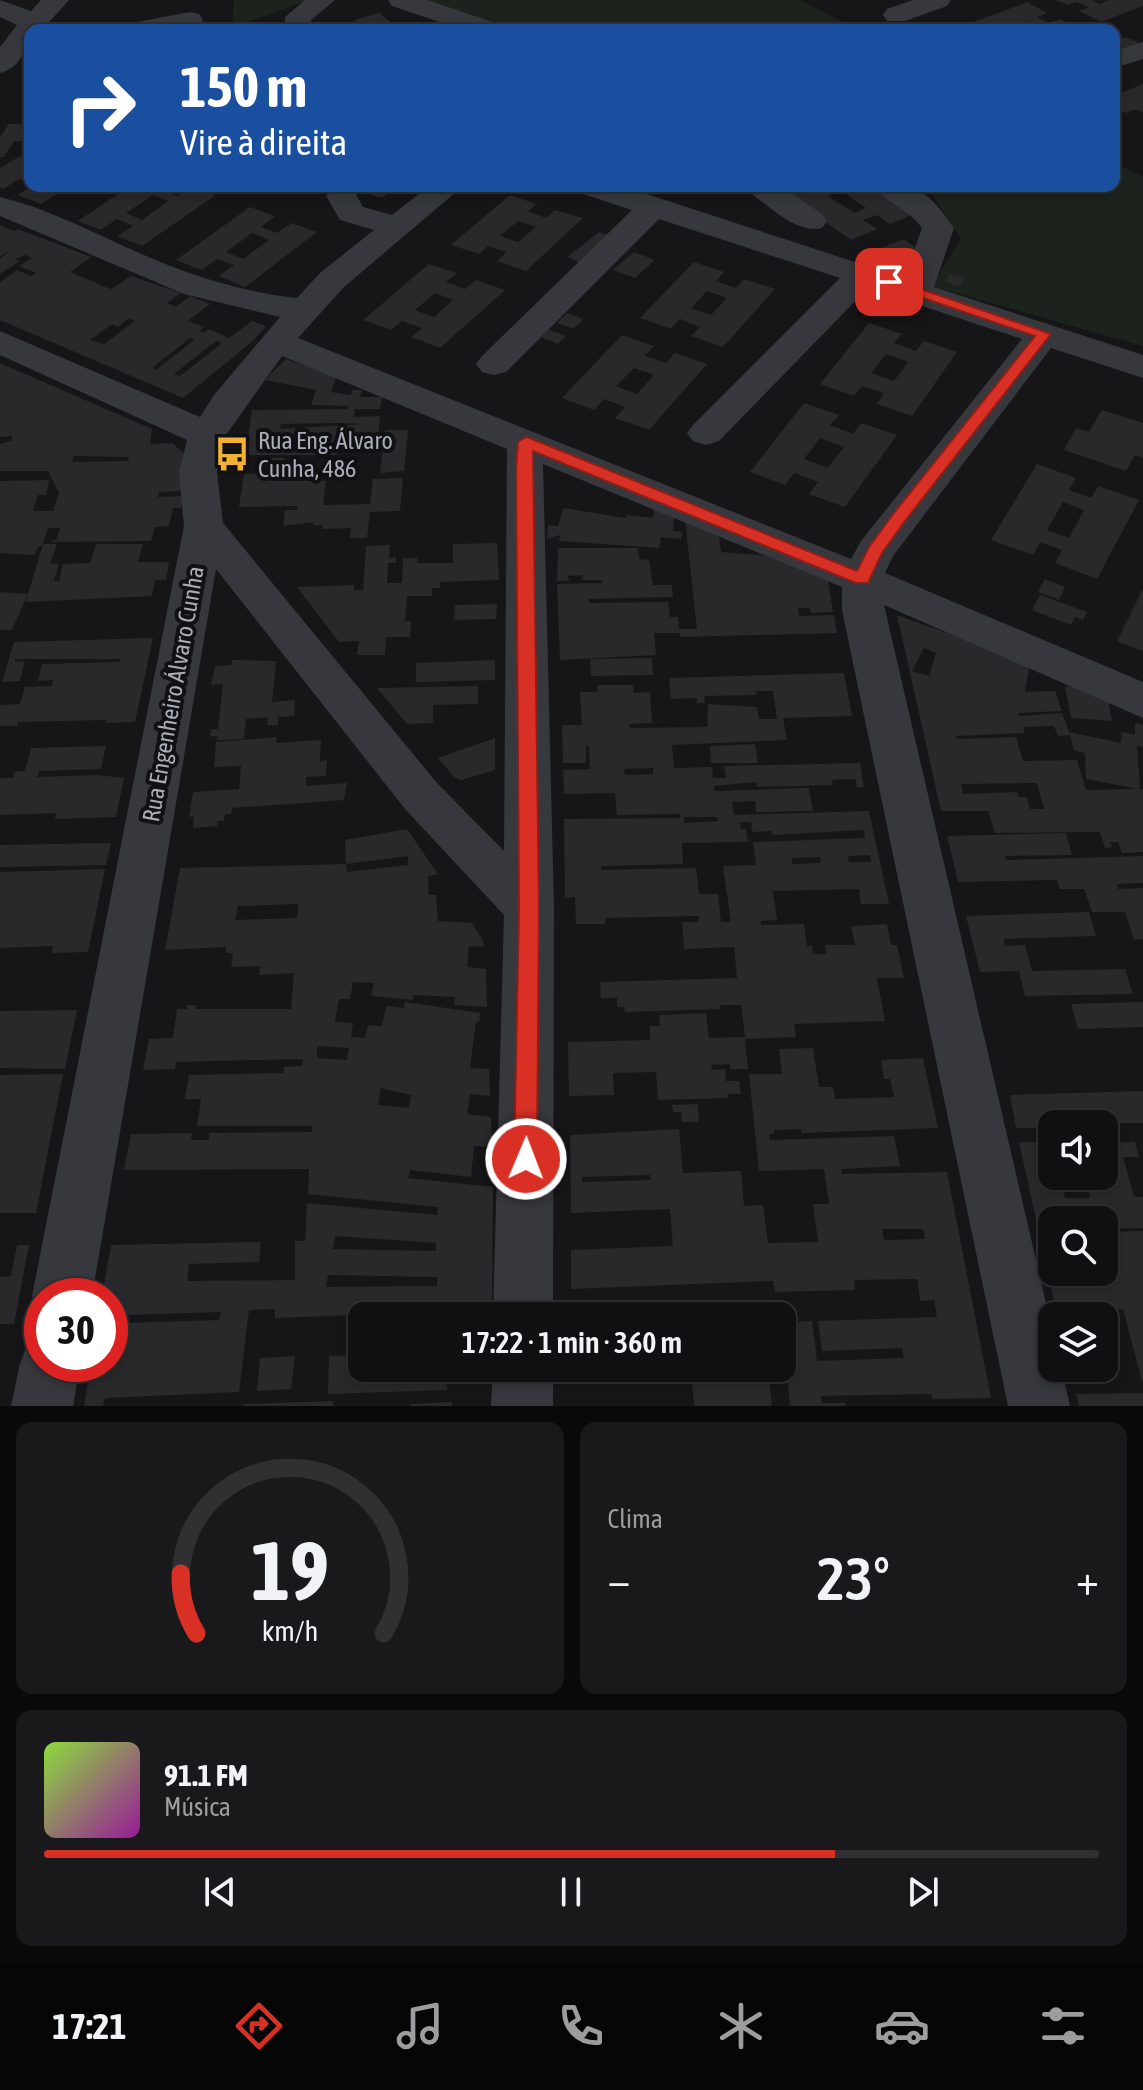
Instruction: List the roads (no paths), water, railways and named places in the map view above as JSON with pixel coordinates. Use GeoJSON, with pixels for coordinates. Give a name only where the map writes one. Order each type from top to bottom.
{"type":"FeatureCollection","features":[{"type":"Feature","properties":{"kind":"street"},"geometry":{"type":"LineString","coordinates":[[0,7],[34,23],[56,0]]}},
{"type":"Feature","properties":{"kind":"street"},"geometry":{"type":"LineString","coordinates":[[298,24],[298,17],[322,0]]}},
{"type":"Feature","properties":{"kind":"street"},"geometry":{"type":"LineString","coordinates":[[401,0],[471,24]]}},
{"type":"Feature","properties":{"kind":"street"},"geometry":{"type":"LineString","coordinates":[[896,15],[938,0]]}},
{"type":"Feature","properties":{"kind":"street"},"geometry":{"type":"LineString","coordinates":[[160,24],[189,17]]}},
{"type":"Feature","properties":{"kind":"street"},"geometry":{"type":"LineString","coordinates":[[0,65],[24,35]]}},
{"type":"Feature","properties":{"kind":"street"},"geometry":{"type":"LineString","coordinates":[[1120,58],[1143,50]]}},
{"type":"Feature","properties":{"kind":"street"},"geometry":{"type":"LineString","coordinates":[[338,192],[351,213],[397,227]]}},
{"type":"Feature","properties":{"kind":"street","name":"Rua Engenheiro Álvaro Cunha"},"geometry":{"type":"LineString","coordinates":[[65,1278],[204,526],[198,472],[207,435],[227,403],[290,325],[332,280],[441,192]]}},
{"type":"Feature","properties":{"kind":"street"},"geometry":{"type":"LineString","coordinates":[[609,192],[916,290],[1143,367]]}},
{"type":"Feature","properties":{"kind":"street"},"geometry":{"type":"LineString","coordinates":[[770,192],[811,221]]}},
{"type":"Feature","properties":{"kind":"street"},"geometry":{"type":"LineString","coordinates":[[899,192],[923,207],[934,218],[938,228],[916,290]]}},
{"type":"Feature","properties":{"kind":"street"},"geometry":{"type":"LineString","coordinates":[[0,206],[26,213],[218,296],[277,308],[290,325],[526,442],[862,579],[1143,701]]}},
{"type":"Feature","properties":{"kind":"street"},"geometry":{"type":"LineString","coordinates":[[494,364],[653,207]]}},
{"type":"Feature","properties":{"kind":"street"},"geometry":{"type":"LineString","coordinates":[[706,433],[863,274]]}},
{"type":"Feature","properties":{"kind":"street"},"geometry":{"type":"LineString","coordinates":[[1039,1406],[863,610],[862,579],[875,551],[899,517],[1044,334]]}},
{"type":"Feature","properties":{"kind":"street"},"geometry":{"type":"LineString","coordinates":[[0,342],[207,435]]}},
{"type":"Feature","properties":{"kind":"street"},"geometry":{"type":"LineString","coordinates":[[523,1302],[529,908],[526,442]]}},
{"type":"Feature","properties":{"kind":"street"},"geometry":{"type":"LineString","coordinates":[[204,526],[421,796],[529,908]]}},
{"type":"Feature","properties":{"kind":"street"},"geometry":{"type":"LineString","coordinates":[[42,1406],[47,1382]]}},
{"type":"Feature","properties":{"kind":"street"},"geometry":{"type":"LineString","coordinates":[[522,1406],[523,1382]]}},
{"type":"Feature","properties":{"kind":"place","name":"Rua Eng. Álvaro Cunha, 486"},"geometry":{"type":"Point","coordinates":[232,454]}}]}
